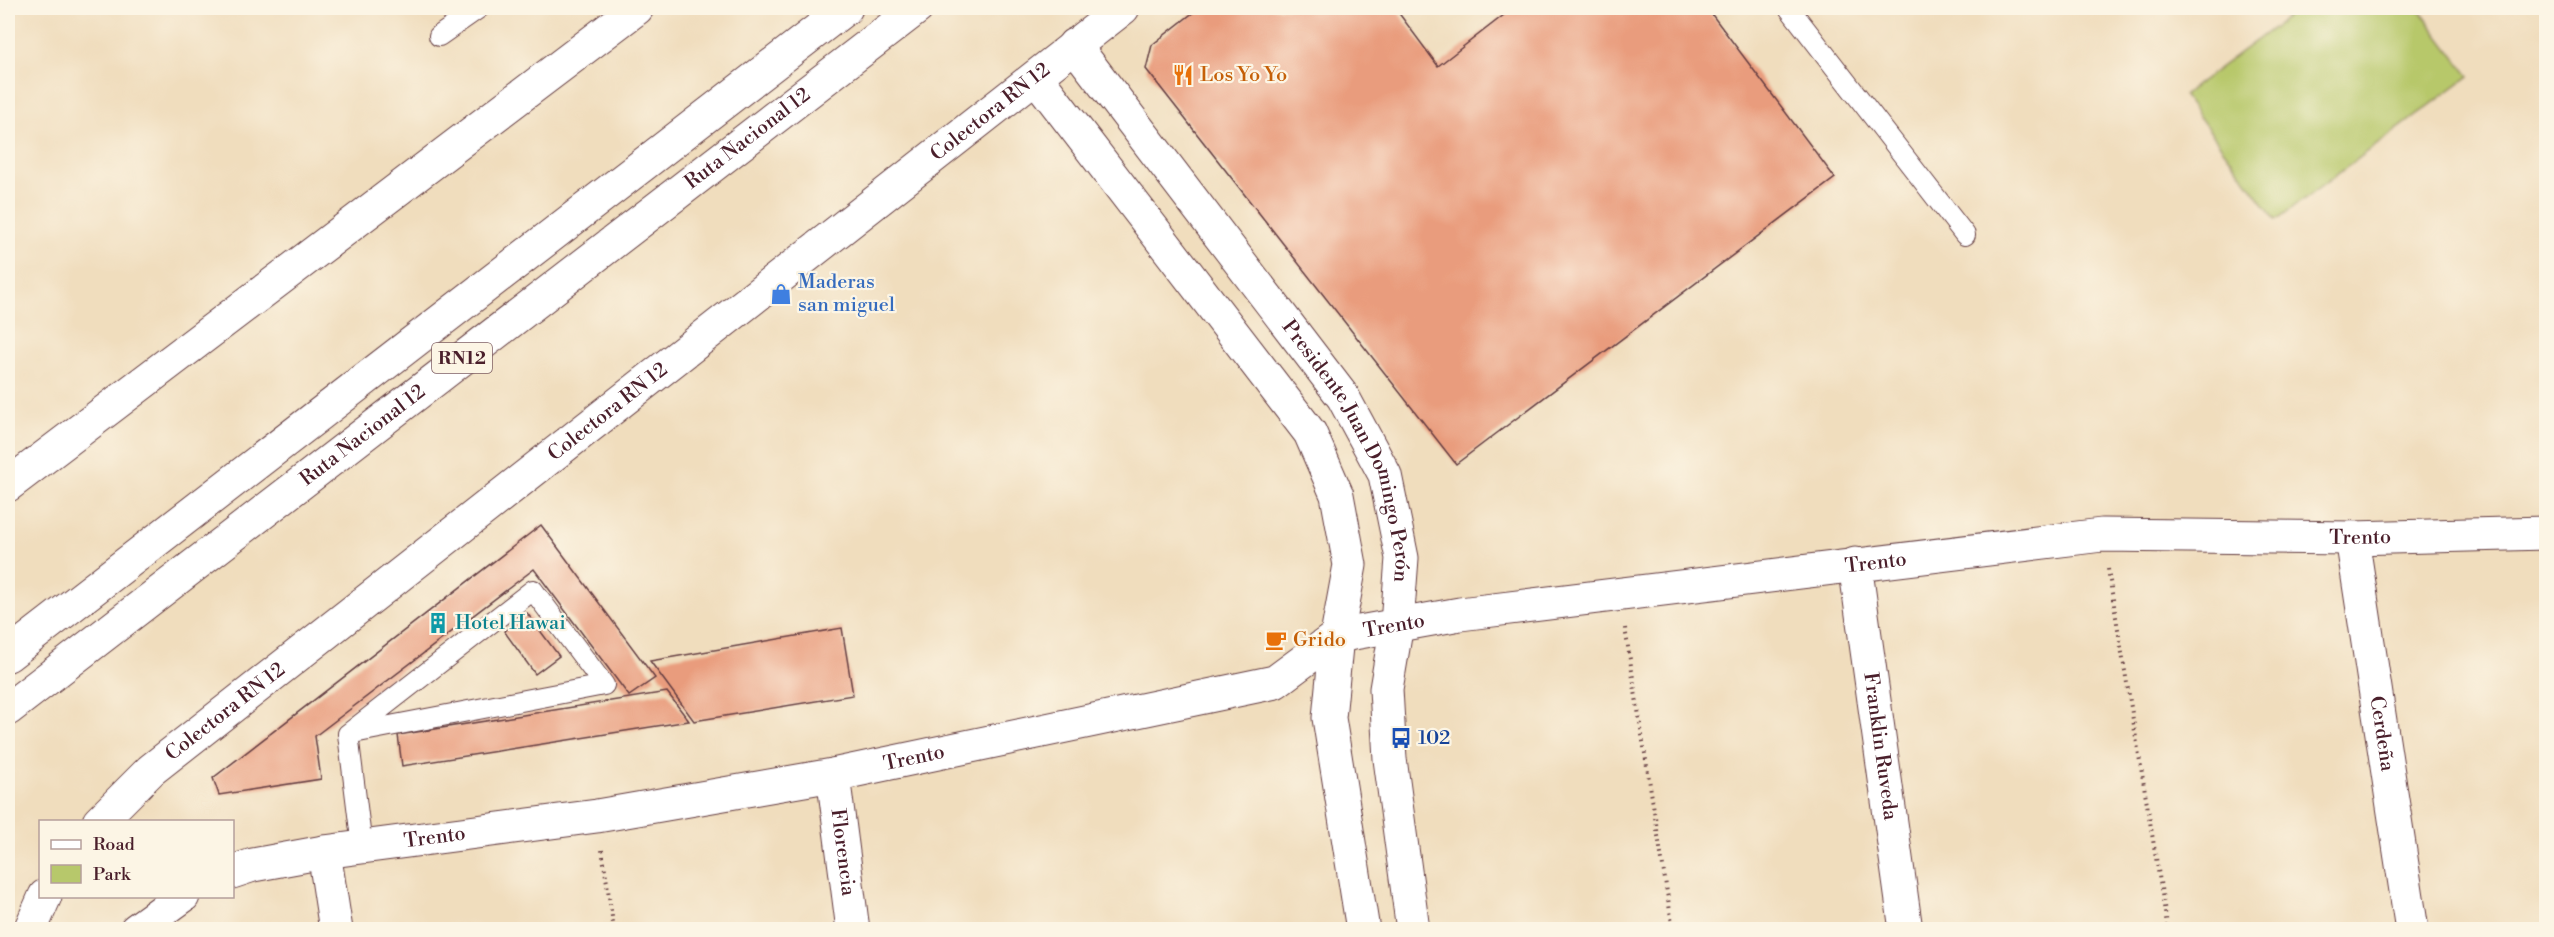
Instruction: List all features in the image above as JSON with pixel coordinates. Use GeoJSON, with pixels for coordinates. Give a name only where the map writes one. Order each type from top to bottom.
{"type":"FeatureCollection","features":[{"type":"Feature","properties":{"kind":"main road"},"geometry":{"type":"LineString","coordinates":[[8,485],[636,8]]}},
{"type":"Feature","properties":{"kind":"main road"},"geometry":{"type":"LineString","coordinates":[[825,8],[860,51]]}},
{"type":"Feature","properties":{"kind":"main road"},"geometry":{"type":"LineString","coordinates":[[8,655],[846,8]]}},
{"type":"Feature","properties":{"kind":"main road","name":"Ruta Nacional 12"},"geometry":{"type":"LineString","coordinates":[[8,709],[917,8]]}},
{"type":"Feature","properties":{"kind":"main road","name":"Colectora RN 12"},"geometry":{"type":"LineString","coordinates":[[101,820],[151,770],[1123,8]]}},
{"type":"Feature","properties":{"kind":"main road","name":"Presidente Juan Domingo Perón"},"geometry":{"type":"LineString","coordinates":[[1074,45],[1343,397],[1385,475],[1402,558],[1397,624],[1386,701],[1390,759],[1413,930]]}},
{"type":"Feature","properties":{"kind":"main road","name":"Presidente Juan Domingo Perón"},"geometry":{"type":"LineString","coordinates":[[1036,77],[1310,433],[1337,495],[1350,565],[1337,636],[1329,718],[1364,930]]}},
{"type":"Feature","properties":{"kind":"main road","name":"Trento"},"geometry":{"type":"LineString","coordinates":[[234,871],[253,865],[324,852],[597,816],[832,775],[1275,682],[1337,636],[1397,624],[1855,564],[2102,535],[2352,538],[2547,533]]}},
{"type":"Feature","properties":{"kind":"main road","name":"Cerdeña"},"geometry":{"type":"LineString","coordinates":[[2352,538],[2412,930]]}},
{"type":"Feature","properties":{"kind":"main road","name":"Franklin Ruveda"},"geometry":{"type":"LineString","coordinates":[[1855,564],[1906,930]]}},
{"type":"Feature","properties":{"kind":"main road","name":"Florencia"},"geometry":{"type":"LineString","coordinates":[[832,775],[853,930]]}},
{"type":"Feature","properties":{"kind":"main road"},"geometry":{"type":"LineString","coordinates":[[324,852],[336,930]]}},
{"type":"Feature","properties":{"kind":"main road"},"geometry":{"type":"LineString","coordinates":[[30,930],[45,898]]}},
{"type":"Feature","properties":{"kind":"main road"},"geometry":{"type":"LineString","coordinates":[[136,930],[182,898]]}},
{"type":"Feature","properties":{"kind":"lane"},"geometry":{"type":"LineString","coordinates":[[439,36],[479,8]]}},
{"type":"Feature","properties":{"kind":"lane"},"geometry":{"type":"LineString","coordinates":[[1789,8],[1965,235]]}},
{"type":"Feature","properties":{"kind":"lane"},"geometry":{"type":"LineString","coordinates":[[533,590],[604,685],[406,723],[348,734],[533,590]]}},
{"type":"Feature","properties":{"kind":"lane"},"geometry":{"type":"LineString","coordinates":[[348,734],[362,847]]}},
{"type":"Feature","properties":{"kind":"path"},"geometry":{"type":"LineString","coordinates":[[2102,535],[2168,930]]}},
{"type":"Feature","properties":{"kind":"path"},"geometry":{"type":"LineString","coordinates":[[1620,595],[1673,930]]}},
{"type":"Feature","properties":{"kind":"path"},"geometry":{"type":"LineString","coordinates":[[597,816],[614,930]]}},
{"type":"Feature","properties":{"kind":"green space"},"geometry":{"type":"Polygon","coordinates":[[[2300,8],[2418,8],[2469,76],[2276,220],[2183,95],[2300,8]]]}},
{"type":"Feature","properties":{"kind":"building"},"geometry":{"type":"Polygon","coordinates":[[[1199,8],[1395,8],[1438,66],[1513,8],[1707,8],[1835,178],[1456,464],[1146,69],[1152,45],[1199,8]]]}},
{"type":"Feature","properties":{"kind":"building","name":"Hotel Hawai"},"geometry":{"type":"Polygon","coordinates":[[[541,525],[655,678],[629,696],[534,569],[315,736],[321,779],[219,795],[213,778],[541,525]]]}},
{"type":"Feature","properties":{"kind":"building"},"geometry":{"type":"Polygon","coordinates":[[[527,613],[559,656],[535,674],[504,631],[527,613]]]}},
{"type":"Feature","properties":{"kind":"building"},"geometry":{"type":"Polygon","coordinates":[[[842,628],[853,695],[694,721],[650,661],[842,628]]]}},
{"type":"Feature","properties":{"kind":"building"},"geometry":{"type":"Polygon","coordinates":[[[667,692],[689,721],[402,766],[398,735],[667,692]]]}},
{"type":"Feature","properties":{"kind":"place","name":"Los Yo Yo"},"geometry":{"type":"Point","coordinates":[1183,75]}},
{"type":"Feature","properties":{"kind":"place","name":"Maderas san miguel"},"geometry":{"type":"Point","coordinates":[781,294]}},
{"type":"Feature","properties":{"kind":"place","name":"Hotel Hawai"},"geometry":{"type":"Point","coordinates":[438,623]}},
{"type":"Feature","properties":{"kind":"place","name":"Grido"},"geometry":{"type":"Point","coordinates":[1276,640]}},
{"type":"Feature","properties":{"kind":"place","name":"102"},"geometry":{"type":"Point","coordinates":[1401,738]}}]}
